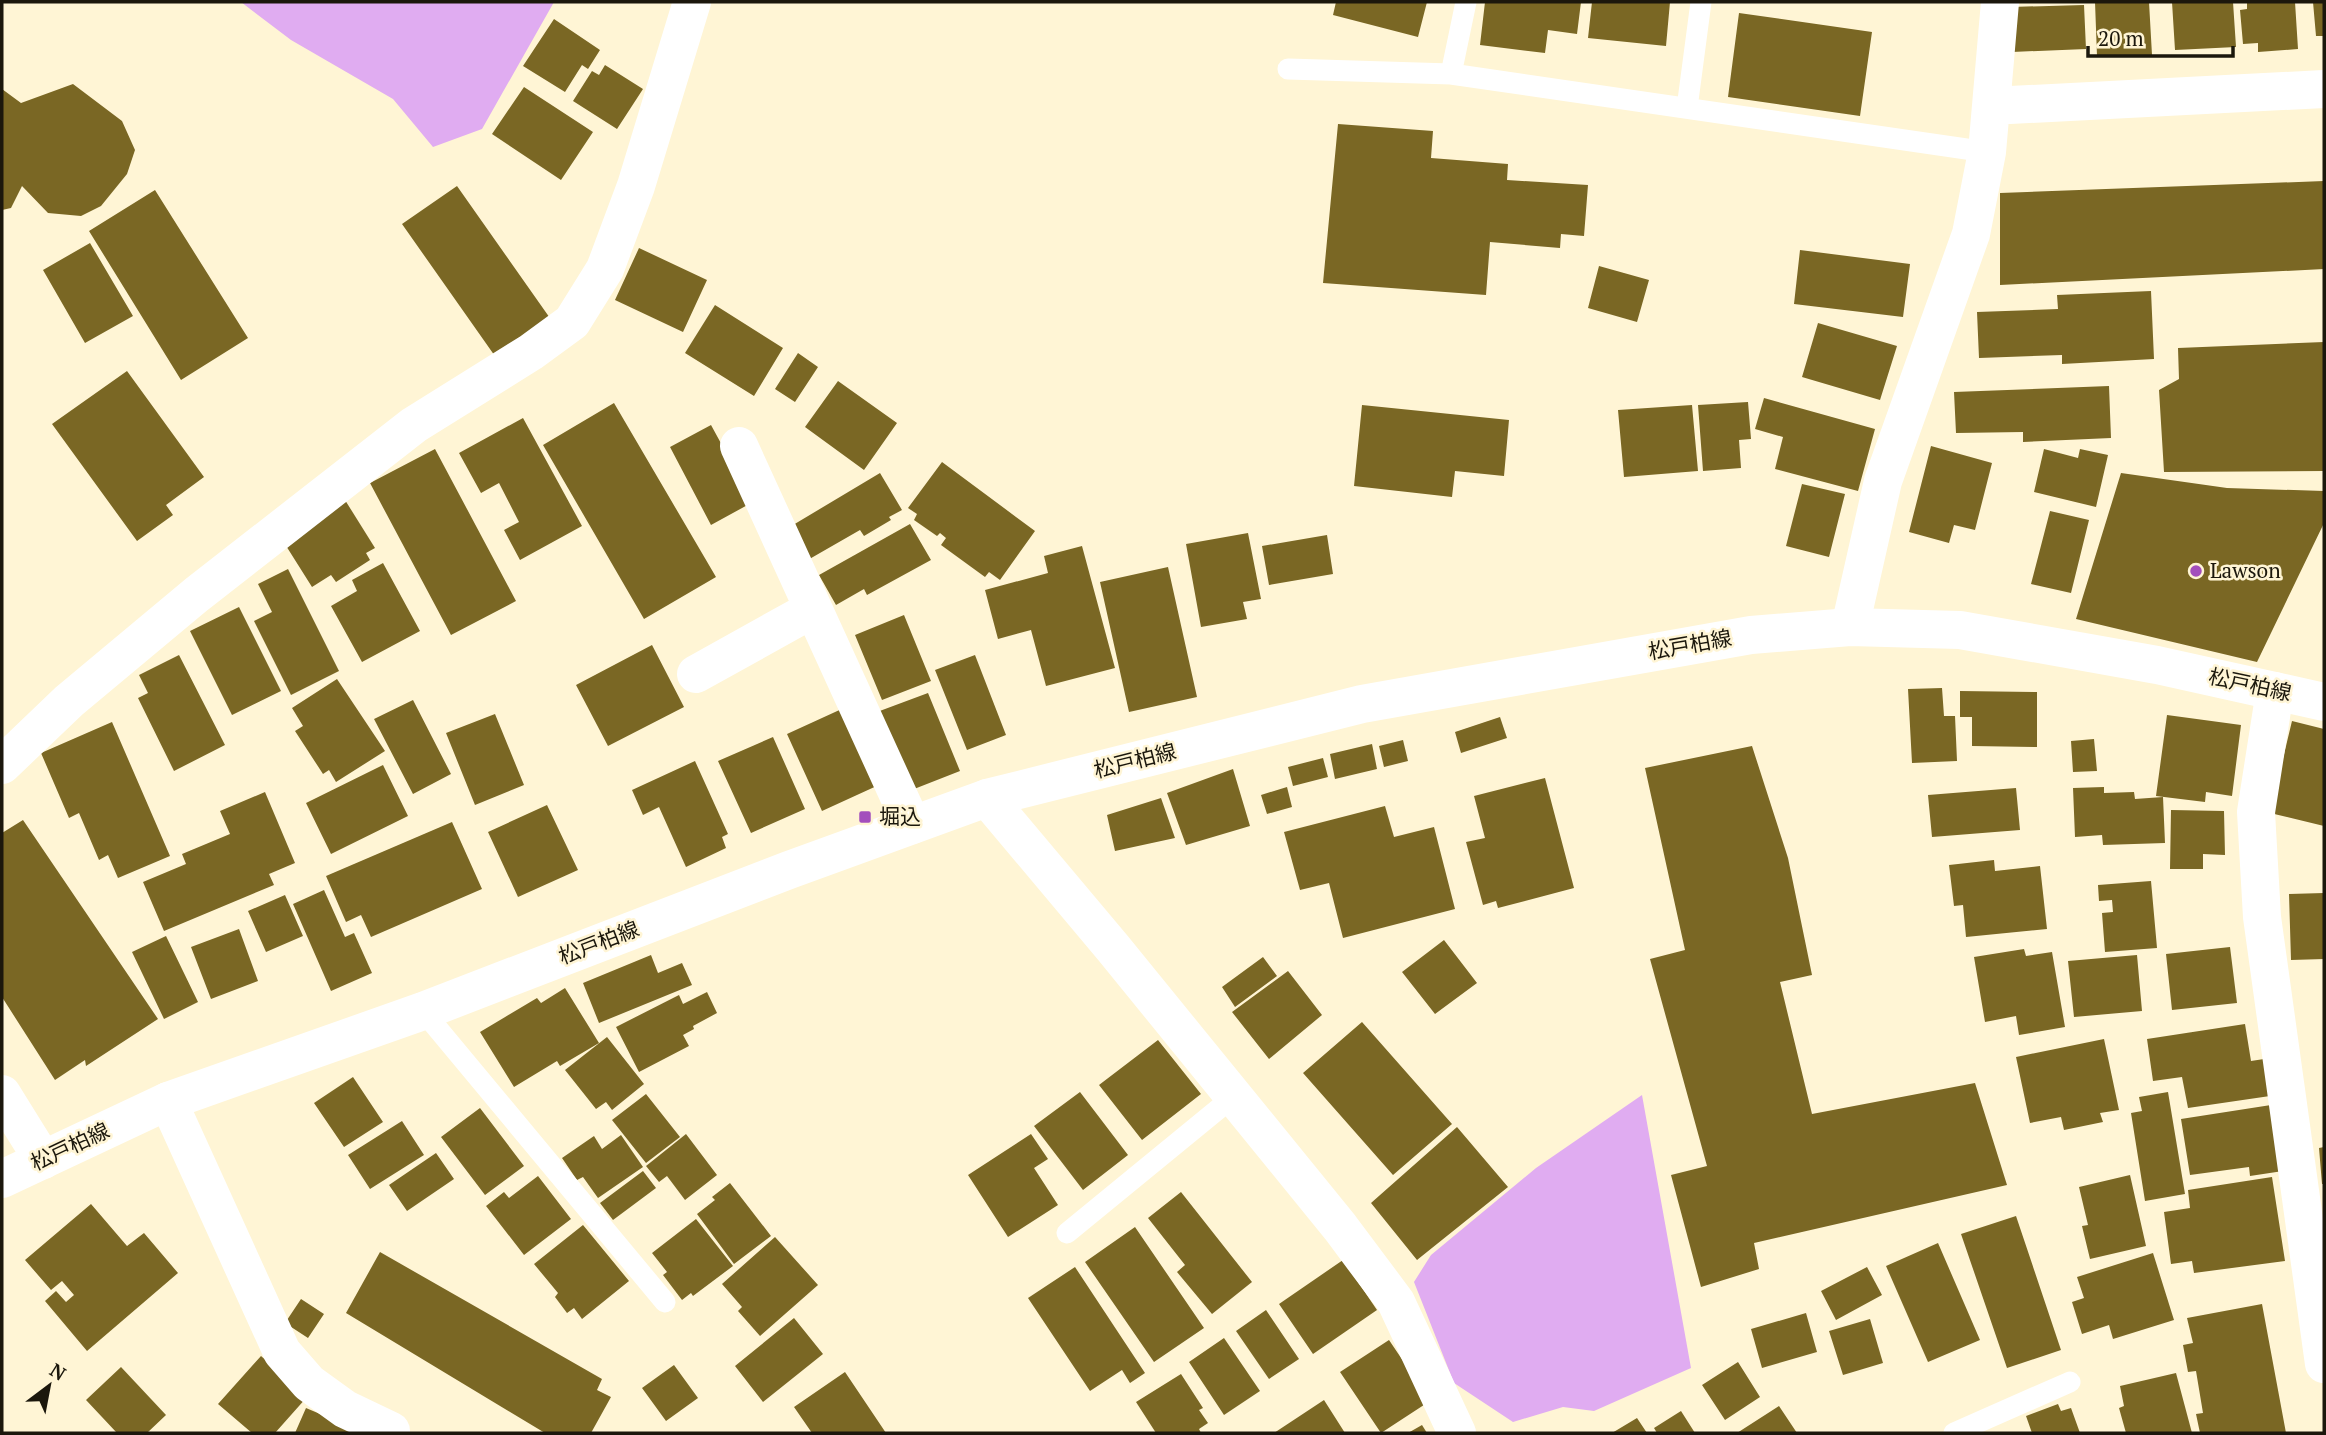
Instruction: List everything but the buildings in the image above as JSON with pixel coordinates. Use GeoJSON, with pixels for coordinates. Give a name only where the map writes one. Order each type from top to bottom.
{"type":"FeatureCollection","features":[{"type":"Feature","properties":{"kind":"street"},"geometry":{"type":"LineString","coordinates":[[2,765],[69,701],[196,594],[414,425],[531,352],[572,322],[605,270],[636,186],[692,2]]}},
{"type":"Feature","properties":{"kind":"street"},"geometry":{"type":"LineString","coordinates":[[1850,627],[1883,481],[1971,234],[1987,152],[2000,2]]}},
{"type":"Feature","properties":{"kind":"street"},"geometry":{"type":"LineString","coordinates":[[1991,106],[2324,89]]}},
{"type":"Feature","properties":{"kind":"street"},"geometry":{"type":"LineString","coordinates":[[739,446],[912,825]]}},
{"type":"Feature","properties":{"kind":"street"},"geometry":{"type":"LineString","coordinates":[[696,674],[813,608]]}},
{"type":"Feature","properties":{"kind":"street","name":"松戸柏線"},"geometry":{"type":"LineString","coordinates":[[2,1179],[168,1101],[423,1011],[987,798],[1362,704],[1751,635],[1850,627],[1960,630],[2060,646],[2324,702]]}},
{"type":"Feature","properties":{"kind":"street"},"geometry":{"type":"LineString","coordinates":[[2275,691],[2256,812],[2262,917],[2324,1364]]}},
{"type":"Feature","properties":{"kind":"street"},"geometry":{"type":"LineString","coordinates":[[987,798],[1340,1227],[1396,1302],[1457,1433]]}},
{"type":"Feature","properties":{"kind":"street"},"geometry":{"type":"LineString","coordinates":[[2,1094],[43,1160]]}},
{"type":"Feature","properties":{"kind":"street"},"geometry":{"type":"LineString","coordinates":[[168,1101],[282,1352],[309,1383],[345,1409],[391,1433]]}},
{"type":"Feature","properties":{"kind":"lane"},"geometry":{"type":"LineString","coordinates":[[1451,74],[1466,2]]}},
{"type":"Feature","properties":{"kind":"lane"},"geometry":{"type":"LineString","coordinates":[[1687,108],[1701,2]]}},
{"type":"Feature","properties":{"kind":"lane"},"geometry":{"type":"LineString","coordinates":[[1289,69],[1451,74],[1987,152]]}},
{"type":"Feature","properties":{"kind":"lane"},"geometry":{"type":"LineString","coordinates":[[423,1011],[665,1302]]}},
{"type":"Feature","properties":{"kind":"lane"},"geometry":{"type":"LineString","coordinates":[[1067,1233],[1233,1097]]}},
{"type":"Feature","properties":{"kind":"lane"},"geometry":{"type":"LineString","coordinates":[[1954,1433],[2070,1382]]}},
{"type":"Feature","properties":{"kind":"shaded area"},"geometry":{"type":"Polygon","coordinates":[[[241,2],[554,2],[482,129],[433,147],[393,99],[291,40],[241,2]]]}},
{"type":"Feature","properties":{"kind":"shaded area"},"geometry":{"type":"Polygon","coordinates":[[[1642,1095],[1691,1368],[1594,1411],[1563,1407],[1513,1422],[1454,1383],[1414,1282],[1431,1255],[1536,1168],[1642,1095]]]}},
{"type":"Feature","properties":{"kind":"place","name":"Lawson"},"geometry":{"type":"Point","coordinates":[2196,571]}},
{"type":"Feature","properties":{"kind":"place","name":"堀込"},"geometry":{"type":"Point","coordinates":[865,817]}}]}
